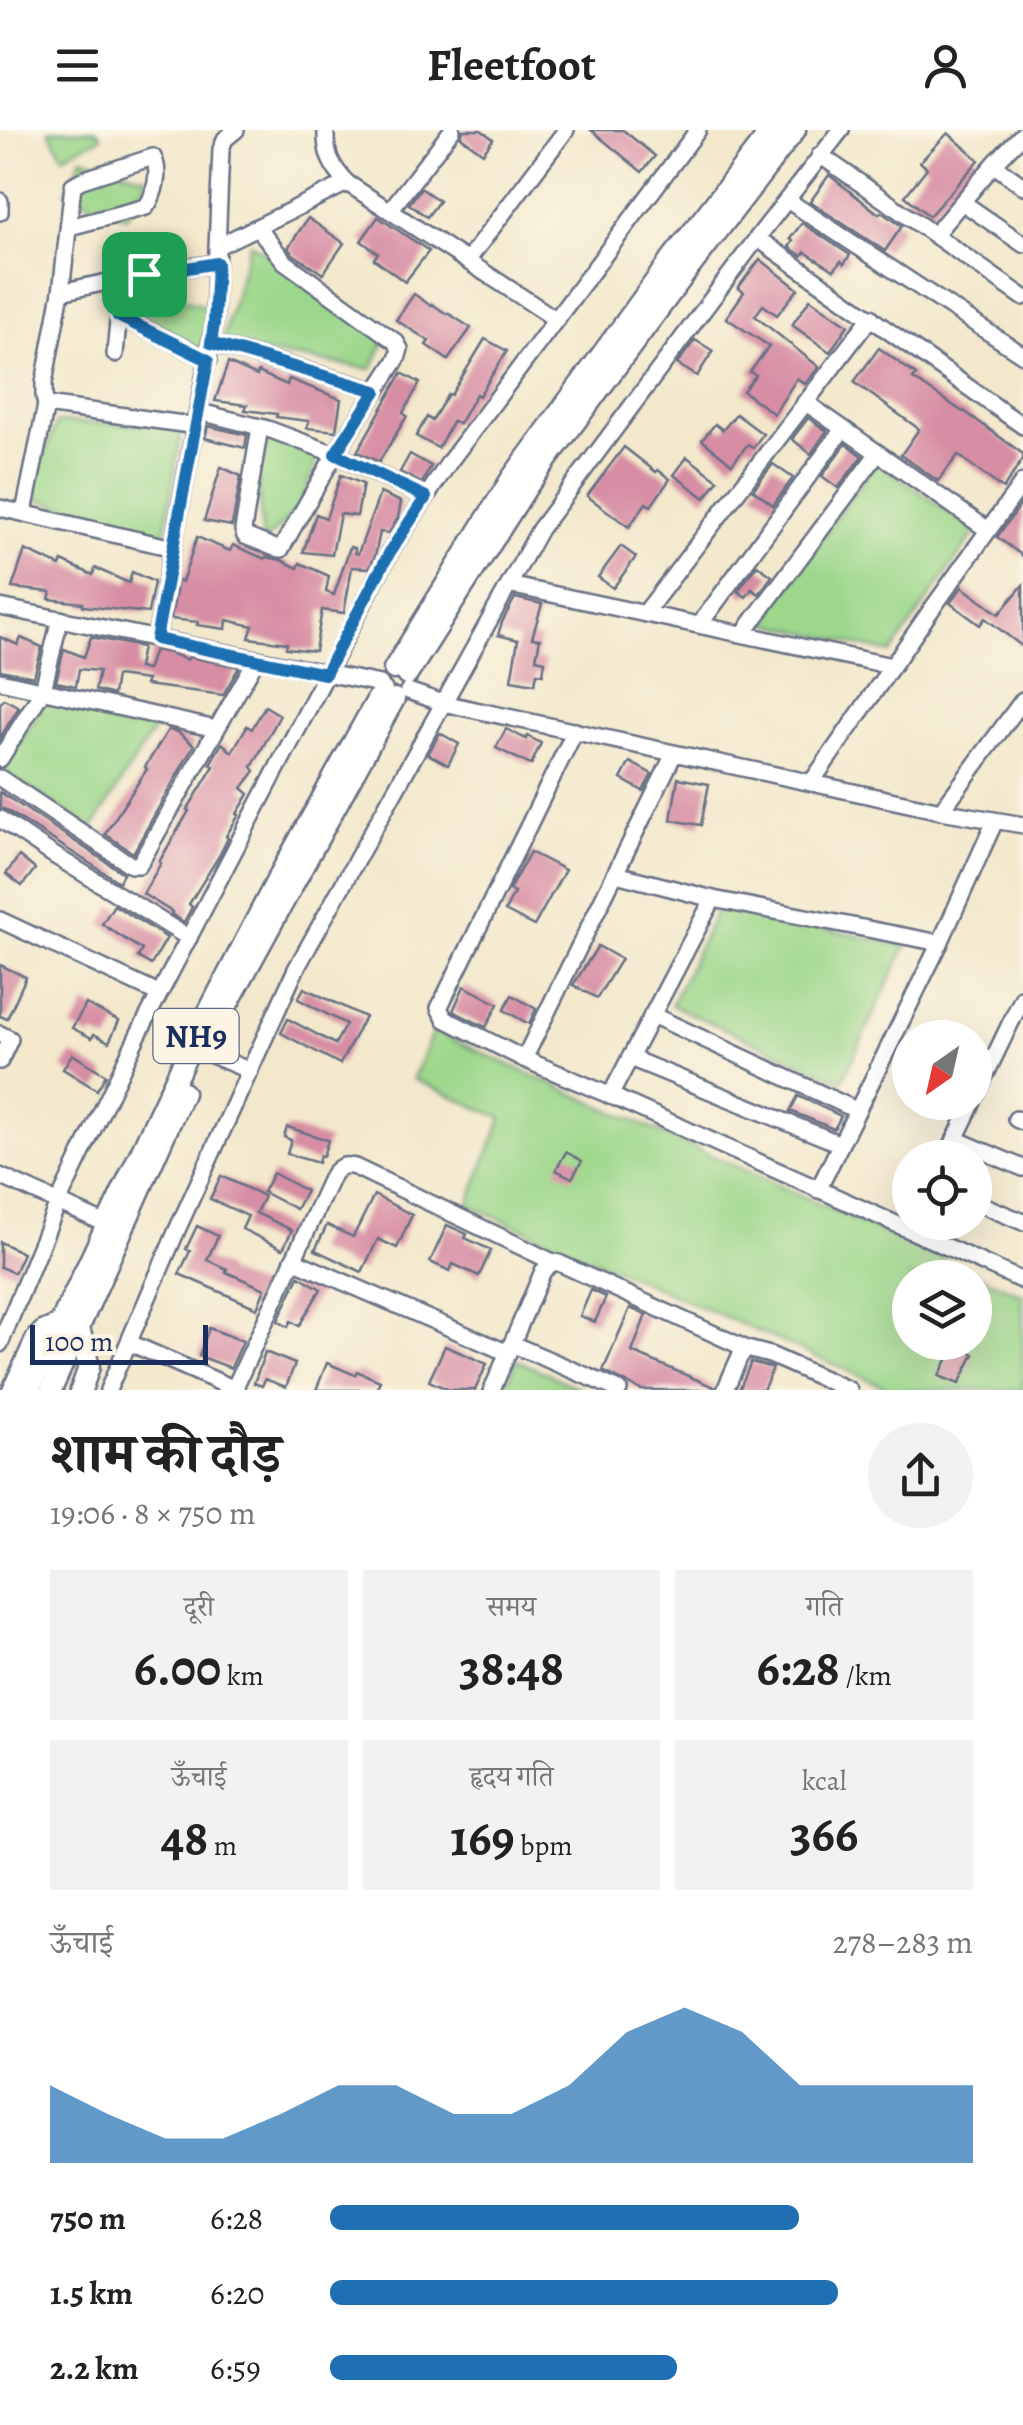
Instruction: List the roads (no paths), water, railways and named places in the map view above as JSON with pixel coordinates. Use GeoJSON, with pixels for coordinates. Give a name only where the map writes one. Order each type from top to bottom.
{"type":"FeatureCollection","features":[{"type":"Feature","properties":{"kind":"highway","name":"NH9"},"geometry":{"type":"LineString","coordinates":[[29,1390],[69,1326],[277,880],[512,478],[670,260],[772,130]]}},
{"type":"Feature","properties":{"kind":"highway","name":"NH9"},"geometry":{"type":"LineString","coordinates":[[394,685],[528,484],[795,130]]}},
{"type":"Feature","properties":{"kind":"highway","name":"NH9"},"geometry":{"type":"LineString","coordinates":[[51,1390],[69,1326],[106,1224],[196,1049]]}},
{"type":"Feature","properties":{"kind":"highway"},"geometry":{"type":"LineString","coordinates":[[12,1390],[37,1338],[43,1332],[69,1326],[89,1367],[81,1390]]}},
{"type":"Feature","properties":{"kind":"street"},"geometry":{"type":"LineString","coordinates":[[156,639],[214,324],[221,149],[225,139],[236,130]]}},
{"type":"Feature","properties":{"kind":"street"},"geometry":{"type":"LineString","coordinates":[[326,130],[332,167],[347,182],[558,320]]}},
{"type":"Feature","properties":{"kind":"street"},"geometry":{"type":"LineString","coordinates":[[390,209],[452,130]]}},
{"type":"Feature","properties":{"kind":"street"},"geometry":{"type":"LineString","coordinates":[[468,261],[566,130]]}},
{"type":"Feature","properties":{"kind":"street"},"geometry":{"type":"LineString","coordinates":[[0,1344],[58,1204],[158,994],[391,550],[450,462],[698,130]]}},
{"type":"Feature","properties":{"kind":"street"},"geometry":{"type":"LineString","coordinates":[[108,1390],[296,970],[540,529],[841,130]]}},
{"type":"Feature","properties":{"kind":"street"},"geometry":{"type":"LineString","coordinates":[[935,234],[1023,134]]}},
{"type":"Feature","properties":{"kind":"street"},"geometry":{"type":"LineString","coordinates":[[820,155],[1023,297]]}},
{"type":"Feature","properties":{"kind":"street"},"geometry":{"type":"LineString","coordinates":[[24,512],[46,405],[44,383],[61,292],[74,185],[153,157],[157,164],[152,198],[146,206],[69,227]]}},
{"type":"Feature","properties":{"kind":"street"},"geometry":{"type":"LineString","coordinates":[[994,165],[1023,186]]}},
{"type":"Feature","properties":{"kind":"street"},"geometry":{"type":"LineString","coordinates":[[61,292],[218,254],[258,228],[347,182]]}},
{"type":"Feature","properties":{"kind":"street"},"geometry":{"type":"LineString","coordinates":[[787,200],[1023,355]]}},
{"type":"Feature","properties":{"kind":"street"},"geometry":{"type":"LineString","coordinates":[[0,202],[0,212]]}},
{"type":"Feature","properties":{"kind":"street"},"geometry":{"type":"LineString","coordinates":[[962,202],[1023,244]]}},
{"type":"Feature","properties":{"kind":"street"},"geometry":{"type":"LineString","coordinates":[[258,228],[285,262],[396,342],[400,349],[398,360],[335,454],[281,549],[245,536],[243,530],[260,427]]}},
{"type":"Feature","properties":{"kind":"street"},"geometry":{"type":"LineString","coordinates":[[757,238],[1023,426]]}},
{"type":"Feature","properties":{"kind":"street"},"geometry":{"type":"LineString","coordinates":[[116,354],[122,279]]}},
{"type":"Feature","properties":{"kind":"street"},"geometry":{"type":"LineString","coordinates":[[118,316],[210,351],[376,391]]}},
{"type":"Feature","properties":{"kind":"street"},"geometry":{"type":"LineString","coordinates":[[645,612],[871,317]]}},
{"type":"Feature","properties":{"kind":"street"},"geometry":{"type":"LineString","coordinates":[[806,402],[988,530]]}},
{"type":"Feature","properties":{"kind":"street"},"geometry":{"type":"LineString","coordinates":[[46,405],[260,427],[335,454],[426,497]]}},
{"type":"Feature","properties":{"kind":"street"},"geometry":{"type":"LineString","coordinates":[[700,624],[844,428]]}},
{"type":"Feature","properties":{"kind":"street"},"geometry":{"type":"LineString","coordinates":[[744,634],[878,453]]}},
{"type":"Feature","properties":{"kind":"street"},"geometry":{"type":"LineString","coordinates":[[811,783],[1023,482]]}},
{"type":"Feature","properties":{"kind":"street"},"geometry":{"type":"LineString","coordinates":[[0,508],[173,548]]}},
{"type":"Feature","properties":{"kind":"street"},"geometry":{"type":"LineString","coordinates":[[508,585],[892,666]]}},
{"type":"Feature","properties":{"kind":"street"},"geometry":{"type":"LineString","coordinates":[[0,607],[394,685],[443,703],[941,811],[1023,825]]}},
{"type":"Feature","properties":{"kind":"street"},"geometry":{"type":"LineString","coordinates":[[0,759],[43,690],[60,619]]}},
{"type":"Feature","properties":{"kind":"street"},"geometry":{"type":"LineString","coordinates":[[0,778],[135,866],[142,861],[256,660]]}},
{"type":"Feature","properties":{"kind":"street"},"geometry":{"type":"LineString","coordinates":[[0,681],[216,729]]}},
{"type":"Feature","properties":{"kind":"street"},"geometry":{"type":"LineString","coordinates":[[941,811],[1023,700]]}},
{"type":"Feature","properties":{"kind":"street"},"geometry":{"type":"LineString","coordinates":[[575,731],[440,1008],[448,1022],[524,1060],[892,1219]]}},
{"type":"Feature","properties":{"kind":"street"},"geometry":{"type":"LineString","coordinates":[[524,1060],[674,754]]}},
{"type":"Feature","properties":{"kind":"street"},"geometry":{"type":"LineString","coordinates":[[0,818],[189,938]]}},
{"type":"Feature","properties":{"kind":"street"},"geometry":{"type":"LineString","coordinates":[[818,1190],[940,943],[995,821]]}},
{"type":"Feature","properties":{"kind":"street"},"geometry":{"type":"LineString","coordinates":[[616,874],[712,899],[940,943]]}},
{"type":"Feature","properties":{"kind":"street"},"geometry":{"type":"LineString","coordinates":[[610,1096],[712,899]]}},
{"type":"Feature","properties":{"kind":"street"},"geometry":{"type":"LineString","coordinates":[[0,920],[158,994]]}},
{"type":"Feature","properties":{"kind":"street"},"geometry":{"type":"LineString","coordinates":[[992,1062],[1023,997]]}},
{"type":"Feature","properties":{"kind":"street"},"geometry":{"type":"LineString","coordinates":[[652,1016],[856,1110]]}},
{"type":"Feature","properties":{"kind":"street"},"geometry":{"type":"LineString","coordinates":[[0,1034],[10,1039],[0,1061]]}},
{"type":"Feature","properties":{"kind":"street"},"geometry":{"type":"LineString","coordinates":[[196,1049],[250,1072]]}},
{"type":"Feature","properties":{"kind":"street"},"geometry":{"type":"LineString","coordinates":[[630,1058],[840,1144]]}},
{"type":"Feature","properties":{"kind":"street"},"geometry":{"type":"LineString","coordinates":[[955,1140],[964,1120]]}},
{"type":"Feature","properties":{"kind":"street"},"geometry":{"type":"LineString","coordinates":[[992,1155],[1023,1168]]}},
{"type":"Feature","properties":{"kind":"street"},"geometry":{"type":"LineString","coordinates":[[130,1344],[236,1389],[332,1174],[346,1164],[747,1349],[770,1354],[850,1390]]}},
{"type":"Feature","properties":{"kind":"street"},"geometry":{"type":"LineString","coordinates":[[0,1176],[106,1224]]}},
{"type":"Feature","properties":{"kind":"street"},"geometry":{"type":"LineString","coordinates":[[992,1209],[1023,1222]]}},
{"type":"Feature","properties":{"kind":"street"},"geometry":{"type":"LineString","coordinates":[[940,1240],[1023,1280]]}},
{"type":"Feature","properties":{"kind":"street"},"geometry":{"type":"LineString","coordinates":[[293,1260],[619,1390]]}},
{"type":"Feature","properties":{"kind":"street"},"geometry":{"type":"LineString","coordinates":[[492,1390],[543,1271],[554,1262]]}},
{"type":"Feature","properties":{"kind":"street"},"geometry":{"type":"LineString","coordinates":[[725,1390],[747,1349]]}}]}
